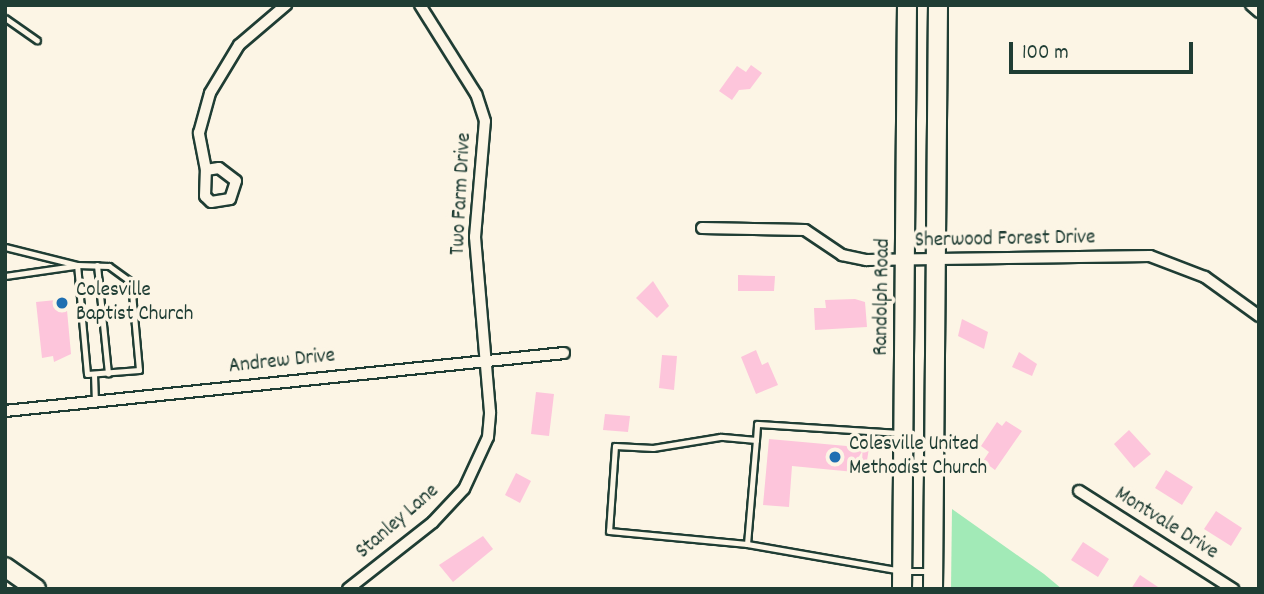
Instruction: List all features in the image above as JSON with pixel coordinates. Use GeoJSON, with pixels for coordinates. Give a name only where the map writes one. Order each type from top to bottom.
{"type":"FeatureCollection","features":[{"type":"Feature","properties":{"kind":"main road","name":"Randolph Road"},"geometry":{"type":"LineString","coordinates":[[902,580],[907,262],[906,5]]}},
{"type":"Feature","properties":{"kind":"main road"},"geometry":{"type":"LineString","coordinates":[[934,580],[938,5]]}},
{"type":"Feature","properties":{"kind":"main road"},"geometry":{"type":"LineString","coordinates":[[5,567],[36,589]]}},
{"type":"Feature","properties":{"kind":"street"},"geometry":{"type":"LineString","coordinates":[[206,170],[199,134],[210,93],[239,45],[286,5]]}},
{"type":"Feature","properties":{"kind":"street","name":"Two Farm Drive"},"geometry":{"type":"LineString","coordinates":[[420,5],[476,94],[485,121],[475,237],[487,360]]}},
{"type":"Feature","properties":{"kind":"street"},"geometry":{"type":"LineString","coordinates":[[1251,5],[1259,12]]}},
{"type":"Feature","properties":{"kind":"street","name":"Sherwood Forest Drive"},"geometry":{"type":"LineString","coordinates":[[702,229],[805,230],[842,255],[907,262],[1150,256],[1205,277],[1259,316]]}},
{"type":"Feature","properties":{"kind":"street","name":"Andrew Drive"},"geometry":{"type":"LineString","coordinates":[[5,411],[564,354]]}},
{"type":"Feature","properties":{"kind":"street","name":"Stanley Lane"},"geometry":{"type":"LineString","coordinates":[[348,589],[433,522],[464,489],[488,437],[487,360]]}},
{"type":"Feature","properties":{"kind":"street","name":"Montvale Drive"},"geometry":{"type":"LineString","coordinates":[[1079,491],[1233,589]]}},
{"type":"Feature","properties":{"kind":"lane"},"geometry":{"type":"LineString","coordinates":[[5,18],[37,40]]}},
{"type":"Feature","properties":{"kind":"lane"},"geometry":{"type":"LineString","coordinates":[[5,247],[77,265]]}},
{"type":"Feature","properties":{"kind":"lane"},"geometry":{"type":"LineString","coordinates":[[5,276],[77,265],[97,265],[121,272],[134,291],[139,370],[87,374],[77,265]]}},
{"type":"Feature","properties":{"kind":"lane"},"geometry":{"type":"LineString","coordinates":[[97,265],[108,373]]}},
{"type":"Feature","properties":{"kind":"lane"},"geometry":{"type":"LineString","coordinates":[[94,374],[95,401]]}},
{"type":"Feature","properties":{"kind":"lane"},"geometry":{"type":"LineString","coordinates":[[747,544],[757,424],[904,433]]}},
{"type":"Feature","properties":{"kind":"lane"},"geometry":{"type":"LineString","coordinates":[[756,440],[720,437],[653,449],[615,446],[609,531],[747,544],[902,580],[934,580]]}},
{"type":"Feature","properties":{"kind":"green space"},"geometry":{"type":"Polygon","coordinates":[[[952,509],[1044,574],[1062,589],[951,589],[952,509]]]}},
{"type":"Feature","properties":{"kind":"building"},"geometry":{"type":"Polygon","coordinates":[[[751,65],[762,73],[750,89],[739,90],[732,100],[719,91],[737,66],[746,72],[751,65]]]}},
{"type":"Feature","properties":{"kind":"building"},"geometry":{"type":"Polygon","coordinates":[[[738,275],[775,276],[774,291],[738,291],[738,275]]]}},
{"type":"Feature","properties":{"kind":"building"},"geometry":{"type":"Polygon","coordinates":[[[653,281],[669,306],[657,318],[636,298],[653,281]]]}},
{"type":"Feature","properties":{"kind":"building"},"geometry":{"type":"Polygon","coordinates":[[[66,299],[71,354],[54,362],[53,356],[42,358],[36,302],[66,299]]]}},
{"type":"Feature","properties":{"kind":"building"},"geometry":{"type":"Polygon","coordinates":[[[855,299],[865,302],[867,327],[815,330],[814,308],[826,308],[825,300],[855,299]]]}},
{"type":"Feature","properties":{"kind":"building"},"geometry":{"type":"Polygon","coordinates":[[[962,319],[988,332],[984,349],[958,336],[962,319]]]}},
{"type":"Feature","properties":{"kind":"building"},"geometry":{"type":"Polygon","coordinates":[[[756,350],[762,365],[768,362],[778,385],[756,394],[741,357],[756,350]]]}},
{"type":"Feature","properties":{"kind":"building"},"geometry":{"type":"Polygon","coordinates":[[[1019,352],[1037,364],[1032,376],[1012,367],[1019,352]]]}},
{"type":"Feature","properties":{"kind":"building"},"geometry":{"type":"Polygon","coordinates":[[[662,355],[677,356],[674,390],[659,388],[662,355]]]}},
{"type":"Feature","properties":{"kind":"building"},"geometry":{"type":"Polygon","coordinates":[[[536,392],[554,394],[549,436],[531,434],[536,392]]]}},
{"type":"Feature","properties":{"kind":"building"},"geometry":{"type":"Polygon","coordinates":[[[605,414],[630,416],[628,432],[603,430],[605,414]]]}},
{"type":"Feature","properties":{"kind":"building"},"geometry":{"type":"Polygon","coordinates":[[[1006,421],[1022,431],[995,470],[983,461],[989,452],[981,446],[997,422],[1002,426],[1006,421]]]}},
{"type":"Feature","properties":{"kind":"building"},"geometry":{"type":"Polygon","coordinates":[[[1129,430],[1151,454],[1134,468],[1114,444],[1129,430]]]}},
{"type":"Feature","properties":{"kind":"building"},"geometry":{"type":"Polygon","coordinates":[[[769,439],[869,448],[865,473],[792,466],[789,507],[763,505],[769,439]]]}},
{"type":"Feature","properties":{"kind":"building"},"geometry":{"type":"Polygon","coordinates":[[[1166,470],[1193,487],[1182,505],[1155,488],[1166,470]]]}},
{"type":"Feature","properties":{"kind":"building"},"geometry":{"type":"Polygon","coordinates":[[[516,473],[531,481],[520,503],[505,495],[516,473]]]}},
{"type":"Feature","properties":{"kind":"building"},"geometry":{"type":"Polygon","coordinates":[[[1216,511],[1242,528],[1231,546],[1204,529],[1216,511]]]}},
{"type":"Feature","properties":{"kind":"building"},"geometry":{"type":"Polygon","coordinates":[[[483,536],[493,549],[453,582],[439,565],[483,536]]]}},
{"type":"Feature","properties":{"kind":"building"},"geometry":{"type":"Polygon","coordinates":[[[1083,542],[1109,559],[1098,577],[1071,560],[1083,542]]]}},
{"type":"Feature","properties":{"kind":"building"},"geometry":{"type":"Polygon","coordinates":[[[1140,575],[1161,589],[1131,589],[1140,575]]]}},
{"type":"Feature","properties":{"kind":"place","name":"Colesville Baptist Church"},"geometry":{"type":"Point","coordinates":[62,303]}},
{"type":"Feature","properties":{"kind":"place","name":"Colesville United Methodist Church"},"geometry":{"type":"Point","coordinates":[835,457]}}]}
